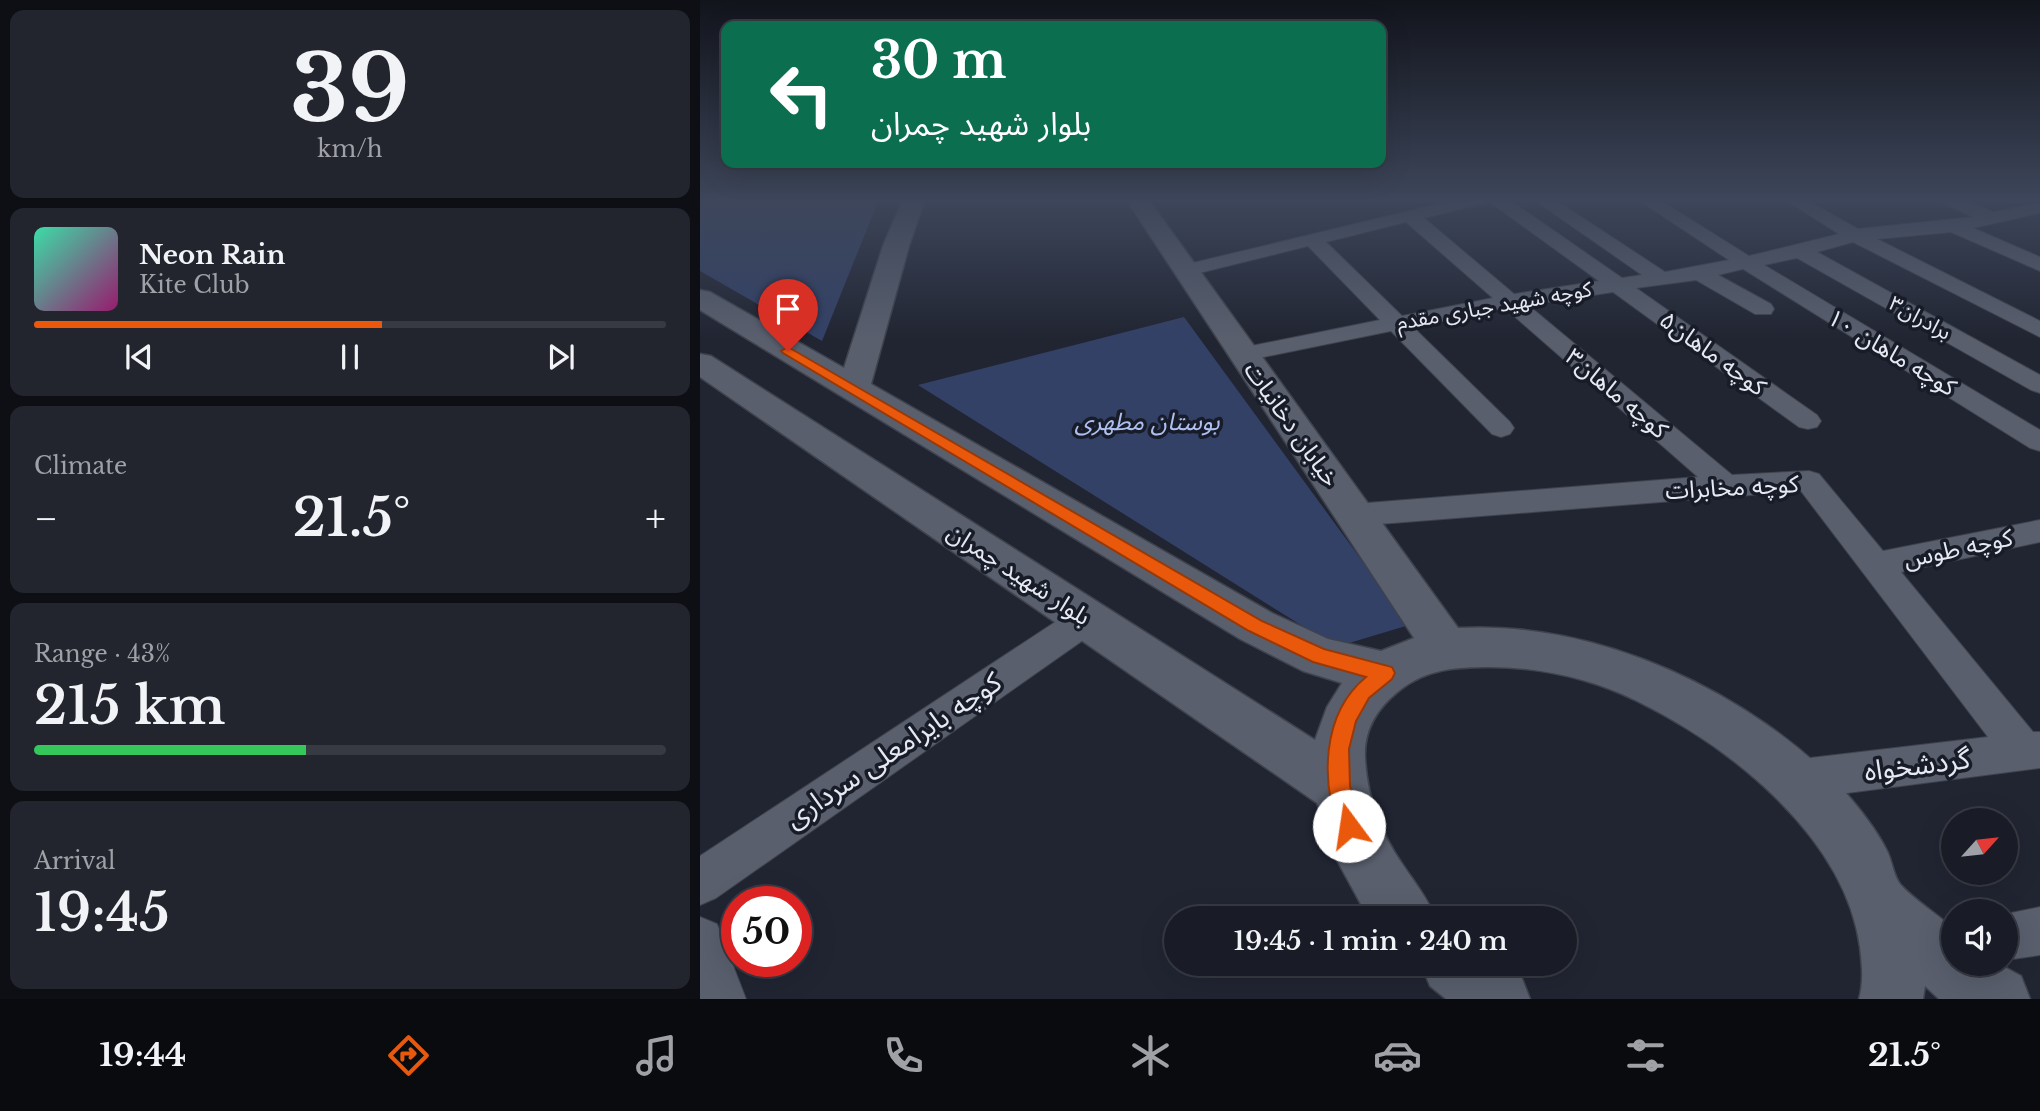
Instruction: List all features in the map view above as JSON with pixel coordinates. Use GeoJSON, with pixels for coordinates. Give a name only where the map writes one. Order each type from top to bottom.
{"type":"FeatureCollection","features":[{"type":"Feature","properties":{"kind":"main road"},"geometry":{"type":"LineString","coordinates":[[853,390],[896,246]]}},
{"type":"Feature","properties":{"kind":"main road","name":"خیابان دخانیات"},"geometry":{"type":"LineString","coordinates":[[1170,246],[1447,649]]}},
{"type":"Feature","properties":{"kind":"main road"},"geometry":{"type":"LineString","coordinates":[[700,298],[1256,626],[1320,657],[1385,673]]}},
{"type":"Feature","properties":{"kind":"main road","name":"بلوار شهید چمران"},"geometry":{"type":"LineString","coordinates":[[702,367],[1339,786]]}},
{"type":"Feature","properties":{"kind":"main road"},"geometry":{"type":"LineString","coordinates":[[1397,906],[1371,869],[1349,826],[1339,786],[1338,749],[1347,718],[1362,692],[1385,673],[1413,658],[1447,649],[1484,644],[1568,654],[1661,688],[1707,714],[1752,744],[1831,818],[1861,862],[1884,907],[1892,950],[1891,999]]}},
{"type":"Feature","properties":{"kind":"main road"},"geometry":{"type":"LineString","coordinates":[[1884,907],[1941,947]]}},
{"type":"Feature","properties":{"kind":"main road"},"geometry":{"type":"LineString","coordinates":[[1468,976],[1498,999]]}},
{"type":"Feature","properties":{"kind":"main road"},"geometry":{"type":"LineString","coordinates":[[1964,976],[1969,983],[1998,999]]}},
{"type":"Feature","properties":{"kind":"street"},"geometry":{"type":"LineString","coordinates":[[1187,270],[1294,246]]}},
{"type":"Feature","properties":{"kind":"street"},"geometry":{"type":"LineString","coordinates":[[1319,246],[1501,428]]}},
{"type":"Feature","properties":{"kind":"street","name":"کوچه ماهان۳"},"geometry":{"type":"LineString","coordinates":[[1444,246],[1726,485]]}},
{"type":"Feature","properties":{"kind":"street","name":"کوچه ماهان۵"},"geometry":{"type":"LineString","coordinates":[[1563,246],[1808,421]]}},
{"type":"Feature","properties":{"kind":"street"},"geometry":{"type":"LineString","coordinates":[[1612,246],[1660,278]]}},
{"type":"Feature","properties":{"kind":"street","name":"کوچه ماهان ۱۰"},"geometry":{"type":"LineString","coordinates":[[1720,246],[2040,442]]}},
{"type":"Feature","properties":{"kind":"street","name":"کوچه شهید جباری مقدم"},"geometry":{"type":"LineString","coordinates":[[1244,354],[1508,301],[1699,273],[1818,246]]}},
{"type":"Feature","properties":{"kind":"street"},"geometry":{"type":"LineString","coordinates":[[1876,246],[2040,330]]}},
{"type":"Feature","properties":{"kind":"street"},"geometry":{"type":"LineString","coordinates":[[1997,246],[2040,265]]}},
{"type":"Feature","properties":{"kind":"street","name":"برادران۳"},"geometry":{"type":"LineString","coordinates":[[1800,251],[2040,385]]}},
{"type":"Feature","properties":{"kind":"street"},"geometry":{"type":"LineString","coordinates":[[1699,273],[1763,309]]}},
{"type":"Feature","properties":{"kind":"street","name":"کوچه مخابرات"},"geometry":{"type":"LineString","coordinates":[[1354,515],[1726,485],[1809,481],[2032,751]]}},
{"type":"Feature","properties":{"kind":"street","name":"کوچه طوس"},"geometry":{"type":"LineString","coordinates":[[1876,565],[2040,531]]}},
{"type":"Feature","properties":{"kind":"street","name":"کوچه بایرامعلی سرداری"},"geometry":{"type":"LineString","coordinates":[[700,882],[1087,619]]}},
{"type":"Feature","properties":{"kind":"street","name":"گردشخواه"},"geometry":{"type":"LineString","coordinates":[[1793,780],[2032,751]]}},
{"type":"Feature","properties":{"kind":"street"},"geometry":{"type":"LineString","coordinates":[[2018,935],[2040,931]]}},
{"type":"Feature","properties":{"kind":"street"},"geometry":{"type":"LineString","coordinates":[[700,941],[721,999]]}},
{"type":"Feature","properties":{"kind":"green space"},"geometry":{"type":"Polygon","coordinates":[[[700,246],[860,246],[822,341],[700,271],[700,246]]]}},
{"type":"Feature","properties":{"kind":"green space","name":"بوستان مطهری"},"geometry":{"type":"Polygon","coordinates":[[[1184,317],[1409,625],[1336,647],[918,385],[1184,317]]]}},
{"type":"Feature","properties":{"kind":"route"},"geometry":{"type":"LineString","coordinates":[[788,351],[1256,626],[1320,657],[1385,673],[1362,692],[1347,718],[1338,749],[1339,786],[1349,826]]}}]}
